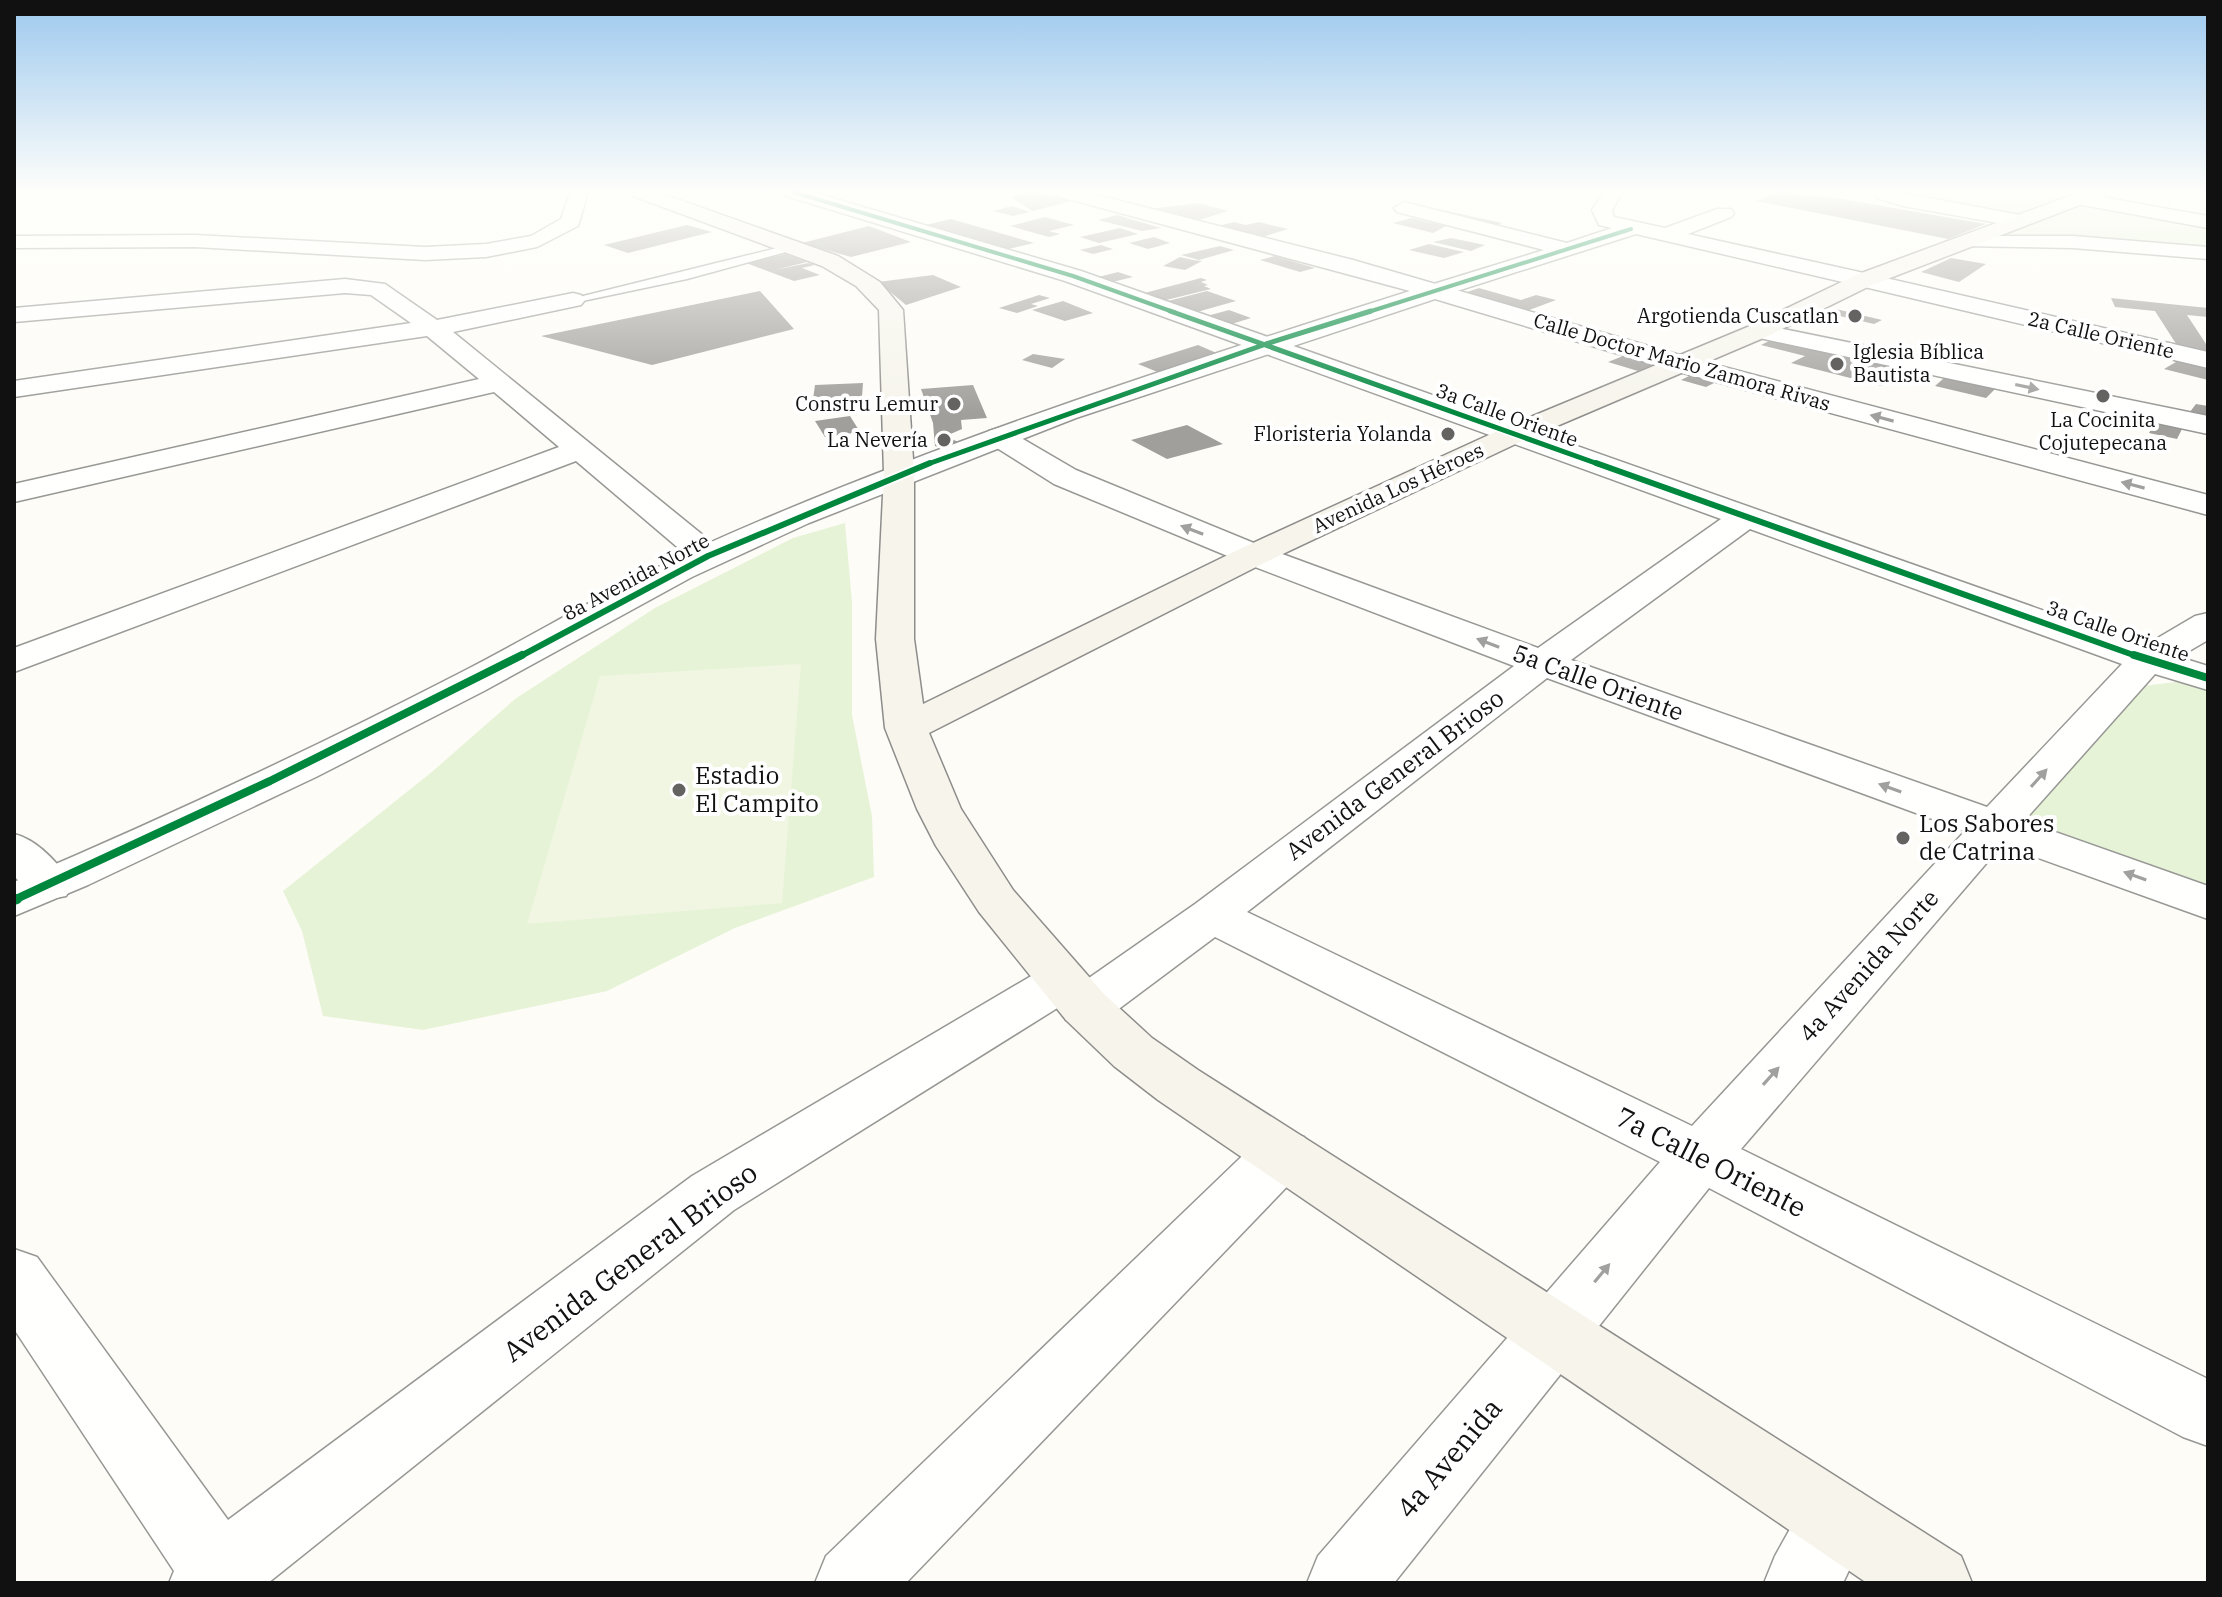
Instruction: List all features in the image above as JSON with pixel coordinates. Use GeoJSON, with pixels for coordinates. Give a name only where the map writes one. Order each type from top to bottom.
{"type":"FeatureCollection","features":[{"type":"Feature","properties":{"kind":"main road"},"geometry":{"type":"LineString","coordinates":[[837,267],[860,277],[879,292],[891,310],[899,474],[895,639],[906,728],[939,809],[959,846],[996,901],[1073,995],[1133,1052],[1552,1333],[1934,1583]]}},
{"type":"Feature","properties":{"kind":"main road","name":"Avenida Los Héroes"},"geometry":{"type":"LineString","coordinates":[[906,728],[1254,555],[1514,434],[1759,331],[1864,280],[1901,267]]}},
{"type":"Feature","properties":{"kind":"street","name":"3a Calle Oriente"},"geometry":{"type":"LineString","coordinates":[[1041,267],[2147,660],[2208,678]]}},
{"type":"Feature","properties":{"kind":"street","name":"Calle Doctor Mario Zamora Rivas"},"geometry":{"type":"LineString","coordinates":[[1343,267],[1681,364],[2208,505]]}},
{"type":"Feature","properties":{"kind":"street","name":"8a Avenida Norte"},"geometry":{"type":"LineString","coordinates":[[31,892],[467,685],[708,556],[899,474],[1266,344],[1512,267]]}},
{"type":"Feature","properties":{"kind":"street","name":"2a Calle Oriente"},"geometry":{"type":"LineString","coordinates":[[1802,267],[2208,360]]}},
{"type":"Feature","properties":{"kind":"street"},"geometry":{"type":"LineString","coordinates":[[539,281],[573,300]]}},
{"type":"Feature","properties":{"kind":"street"},"geometry":{"type":"LineString","coordinates":[[14,315],[362,286],[391,297],[433,328],[708,556]]}},
{"type":"Feature","properties":{"kind":"street"},"geometry":{"type":"LineString","coordinates":[[14,389],[433,328],[573,300]]}},
{"type":"Feature","properties":{"kind":"street"},"geometry":{"type":"LineString","coordinates":[[1759,331],[2208,425]]}},
{"type":"Feature","properties":{"kind":"street"},"geometry":{"type":"LineString","coordinates":[[14,493],[499,383]]}},
{"type":"Feature","properties":{"kind":"street","name":"5a Calle Oriente"},"geometry":{"type":"LineString","coordinates":[[999,437],[1065,477],[1254,555],[1542,663],[2208,903]]}},
{"type":"Feature","properties":{"kind":"street"},"geometry":{"type":"LineString","coordinates":[[14,661],[581,449]]}},
{"type":"Feature","properties":{"kind":"street","name":"Avenida General Brioso"},"geometry":{"type":"LineString","coordinates":[[218,1580],[713,1193],[1212,915],[1542,663],[1745,517]]}},
{"type":"Feature","properties":{"kind":"street","name":"4a Avenida Norte"},"geometry":{"type":"LineString","coordinates":[[1552,1333],[1700,1156],[1995,825],[2147,660],[2208,624]]}},
{"type":"Feature","properties":{"kind":"street"},"geometry":{"type":"LineString","coordinates":[[14,848],[31,892]]}},
{"type":"Feature","properties":{"kind":"street","name":"7a Calle Oriente"},"geometry":{"type":"LineString","coordinates":[[1212,915],[1700,1156],[2208,1414]]}},
{"type":"Feature","properties":{"kind":"street"},"geometry":{"type":"LineString","coordinates":[[853,1583],[1283,1153]]}},
{"type":"Feature","properties":{"kind":"street"},"geometry":{"type":"LineString","coordinates":[[14,1276],[218,1580]]}},
{"type":"Feature","properties":{"kind":"street","name":"4a Avenida"},"geometry":{"type":"LineString","coordinates":[[1345,1583],[1552,1333]]}},
{"type":"Feature","properties":{"kind":"street"},"geometry":{"type":"LineString","coordinates":[[1802,1583],[1836,1519]]}},
{"type":"Feature","properties":{"kind":"lane"},"geometry":{"type":"LineString","coordinates":[[573,300],[722,267]]}},
{"type":"Feature","properties":{"kind":"green space"},"geometry":{"type":"Polygon","coordinates":[[[845,523],[852,602],[852,715],[872,816],[874,877],[735,928],[607,991],[423,1030],[323,1016],[302,931],[283,891],[433,771],[515,699],[655,608],[793,538],[845,523]]]}},
{"type":"Feature","properties":{"kind":"green space","name":"Estadio El Campito"},"geometry":{"type":"Polygon","coordinates":[[[801,664],[782,903],[527,924],[600,676],[801,664]]]}},
{"type":"Feature","properties":{"kind":"green space"},"geometry":{"type":"Polygon","coordinates":[[[2184,681],[2208,688],[2208,891],[2016,824],[2143,686],[2184,681]]]}},
{"type":"Feature","properties":{"kind":"building"},"geometry":{"type":"Polygon","coordinates":[[[755,267],[789,267],[775,270],[808,267],[802,268],[820,275],[794,281],[755,267]]]}},
{"type":"Feature","properties":{"kind":"building"},"geometry":{"type":"Polygon","coordinates":[[[1166,267],[1192,267],[1185,270],[1166,267]]]}},
{"type":"Feature","properties":{"kind":"building"},"geometry":{"type":"Polygon","coordinates":[[[1282,267],[1315,268],[1300,272],[1282,267]]]}},
{"type":"Feature","properties":{"kind":"building"},"geometry":{"type":"Polygon","coordinates":[[[1933,267],[1982,267],[1959,282],[1921,272],[1933,267]]]}},
{"type":"Feature","properties":{"kind":"building"},"geometry":{"type":"Polygon","coordinates":[[[1118,272],[1133,277],[1108,283],[1094,278],[1118,272]]]}},
{"type":"Feature","properties":{"kind":"building"},"geometry":{"type":"Polygon","coordinates":[[[933,275],[961,287],[906,305],[878,282],[933,275]]]}},
{"type":"Feature","properties":{"kind":"building"},"geometry":{"type":"Polygon","coordinates":[[[1201,278],[1207,280],[1201,282],[1208,285],[1204,286],[1211,289],[1158,302],[1137,295],[1201,278]]]}},
{"type":"Feature","properties":{"kind":"building"},"geometry":{"type":"Polygon","coordinates":[[[1479,288],[1521,300],[1536,295],[1556,300],[1524,312],[1461,294],[1479,288]]]}},
{"type":"Feature","properties":{"kind":"building"},"geometry":{"type":"Polygon","coordinates":[[[760,291],[794,329],[652,365],[541,336],[760,291]]]}},
{"type":"Feature","properties":{"kind":"building"},"geometry":{"type":"Polygon","coordinates":[[[1207,291],[1236,301],[1197,312],[1168,301],[1207,291]]]}},
{"type":"Feature","properties":{"kind":"building"},"geometry":{"type":"Polygon","coordinates":[[[1039,295],[1050,298],[1031,304],[1038,306],[1017,313],[999,308],[1039,295]]]}},
{"type":"Feature","properties":{"kind":"building"},"geometry":{"type":"Polygon","coordinates":[[[2111,298],[2208,308],[2208,317],[2187,315],[2208,347],[2208,357],[2180,350],[2155,311],[2115,307],[2111,298]]]}},
{"type":"Feature","properties":{"kind":"building"},"geometry":{"type":"Polygon","coordinates":[[[1063,301],[1093,313],[1065,321],[1032,310],[1063,301]]]}},
{"type":"Feature","properties":{"kind":"building","name":"Argotienda Cuscatlan"},"geometry":{"type":"Polygon","coordinates":[[[1836,309],[1882,320],[1874,324],[1827,313],[1836,309]]]}},
{"type":"Feature","properties":{"kind":"building"},"geometry":{"type":"Polygon","coordinates":[[[1229,310],[1251,318],[1225,326],[1203,317],[1229,310]]]}},
{"type":"Feature","properties":{"kind":"building"},"geometry":{"type":"Polygon","coordinates":[[[1775,338],[1909,372],[1882,386],[1791,363],[1805,356],[1761,345],[1775,338]]]}},
{"type":"Feature","properties":{"kind":"building"},"geometry":{"type":"Polygon","coordinates":[[[1198,345],[1219,354],[1160,373],[1138,364],[1198,345]]]}},
{"type":"Feature","properties":{"kind":"building"},"geometry":{"type":"Polygon","coordinates":[[[1033,354],[1065,359],[1052,368],[1022,360],[1033,354]]]}},
{"type":"Feature","properties":{"kind":"building"},"geometry":{"type":"Polygon","coordinates":[[[1623,356],[1653,365],[1638,371],[1608,362],[1623,356]]]}},
{"type":"Feature","properties":{"kind":"building"},"geometry":{"type":"Polygon","coordinates":[[[2181,359],[2208,366],[2208,380],[2164,369],[2181,359]]]}},
{"type":"Feature","properties":{"kind":"building"},"geometry":{"type":"Polygon","coordinates":[[[1693,374],[1718,381],[1706,387],[1681,380],[1693,374]]]}},
{"type":"Feature","properties":{"kind":"building"},"geometry":{"type":"Polygon","coordinates":[[[1944,378],[1995,389],[1986,398],[1935,386],[1944,378]]]}},
{"type":"Feature","properties":{"kind":"building"},"geometry":{"type":"Polygon","coordinates":[[[863,383],[862,397],[813,399],[815,385],[863,383]]]}},
{"type":"Feature","properties":{"kind":"building","name":"Constru Lemur"},"geometry":{"type":"Polygon","coordinates":[[[973,385],[987,418],[961,420],[962,429],[946,436],[960,443],[943,448],[935,446],[933,423],[921,389],[973,385]]]}},
{"type":"Feature","properties":{"kind":"building"},"geometry":{"type":"Polygon","coordinates":[[[2196,404],[2208,406],[2208,422],[2186,417],[2196,404]]]}},
{"type":"Feature","properties":{"kind":"building"},"geometry":{"type":"Polygon","coordinates":[[[850,416],[860,432],[825,437],[815,421],[850,416]]]}},
{"type":"Feature","properties":{"kind":"building"},"geometry":{"type":"Polygon","coordinates":[[[2155,422],[2183,427],[2177,439],[2149,433],[2155,422]]]}},
{"type":"Feature","properties":{"kind":"building"},"geometry":{"type":"Polygon","coordinates":[[[1187,425],[1223,444],[1167,459],[1131,440],[1187,425]]]}},
{"type":"Feature","properties":{"kind":"cycle path"},"geometry":{"type":"LineString","coordinates":[[1041,267],[2147,660],[2208,678]]}},
{"type":"Feature","properties":{"kind":"cycle path"},"geometry":{"type":"LineString","coordinates":[[14,900],[467,685],[708,556],[899,474],[1266,344],[1512,267]]}},
{"type":"Feature","properties":{"kind":"place","name":"Argotienda Cuscatlan"},"geometry":{"type":"Point","coordinates":[1855,316]}},
{"type":"Feature","properties":{"kind":"place","name":"Iglesia Bíblica Bautista"},"geometry":{"type":"Point","coordinates":[1837,364]}},
{"type":"Feature","properties":{"kind":"place","name":"La Cocinita Cojutepecana"},"geometry":{"type":"Point","coordinates":[2103,396]}},
{"type":"Feature","properties":{"kind":"place","name":"Constru Lemur"},"geometry":{"type":"Point","coordinates":[954,404]}},
{"type":"Feature","properties":{"kind":"place","name":"Floristeria Yolanda"},"geometry":{"type":"Point","coordinates":[1448,434]}},
{"type":"Feature","properties":{"kind":"place","name":"La Nevería"},"geometry":{"type":"Point","coordinates":[944,440]}},
{"type":"Feature","properties":{"kind":"place","name":"Estadio El Campito"},"geometry":{"type":"Point","coordinates":[679,790]}},
{"type":"Feature","properties":{"kind":"place","name":"Los Sabores de Catrina"},"geometry":{"type":"Point","coordinates":[1903,838]}}]}
